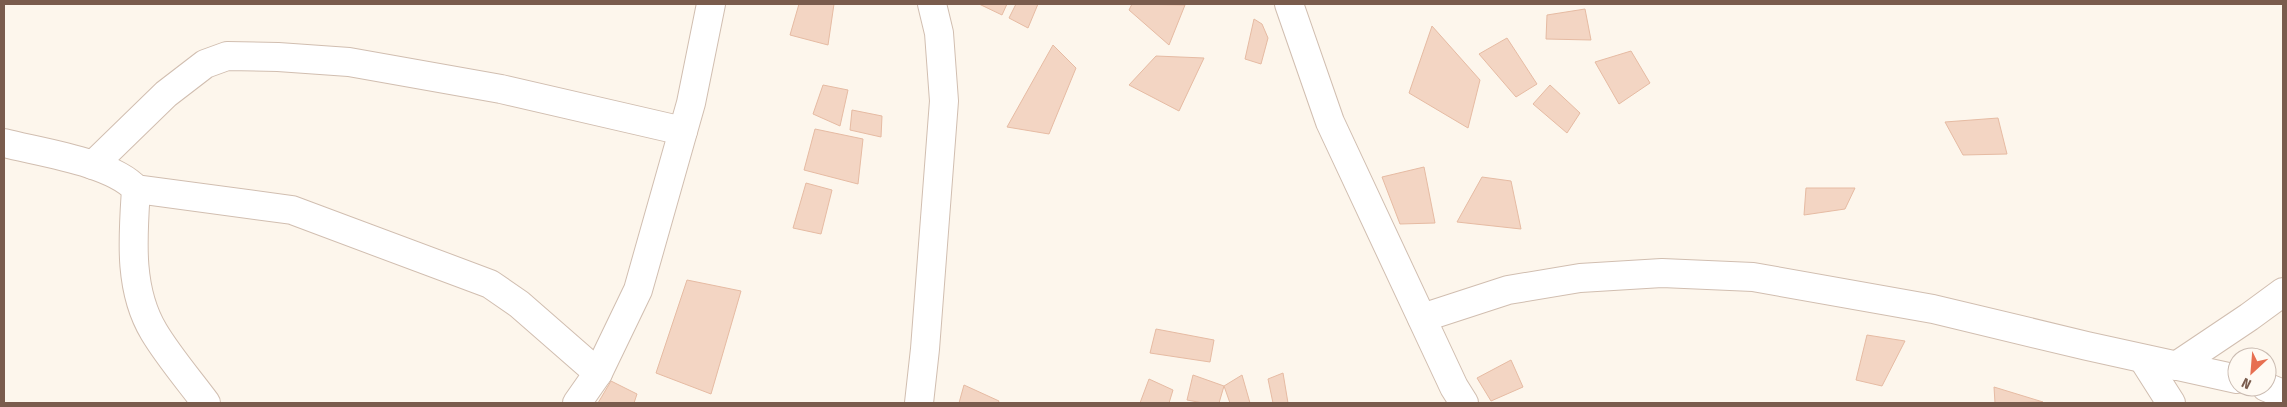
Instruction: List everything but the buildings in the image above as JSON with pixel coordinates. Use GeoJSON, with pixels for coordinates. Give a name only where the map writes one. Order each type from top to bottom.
{"type":"FeatureCollection","features":[{"type":"Feature","properties":{"kind":"street"},"geometry":{"type":"LineString","coordinates":[[577,403],[598,373],[638,290],[691,102],[711,4]]}},
{"type":"Feature","properties":{"kind":"street"},"geometry":{"type":"LineString","coordinates":[[919,403],[925,349],[944,101],[939,33],[932,4]]}},
{"type":"Feature","properties":{"kind":"street"},"geometry":{"type":"LineString","coordinates":[[1289,4],[1330,122],[1454,387],[1464,403]]}},
{"type":"Feature","properties":{"kind":"street"},"geometry":{"type":"LineString","coordinates":[[93,165],[166,94],[204,64],[227,56],[278,57],[349,62],[501,89],[683,131]]}},
{"type":"Feature","properties":{"kind":"street"},"geometry":{"type":"LineString","coordinates":[[4,143],[93,165],[131,183],[136,189],[292,210],[490,284],[519,304],[598,373]]}},
{"type":"Feature","properties":{"kind":"street"},"geometry":{"type":"LineString","coordinates":[[136,189],[133,247],[139,297],[153,331],[206,403]]}},
{"type":"Feature","properties":{"kind":"street"},"geometry":{"type":"LineString","coordinates":[[1422,318],[1508,290],[1580,278],[1662,273],[1753,277],[1933,309],[2227,377]]}},
{"type":"Feature","properties":{"kind":"street"},"geometry":{"type":"LineString","coordinates":[[2176,366],[2283,292]]}},
{"type":"Feature","properties":{"kind":"street"},"geometry":{"type":"LineString","coordinates":[[2143,359],[2171,403]]}}]}
